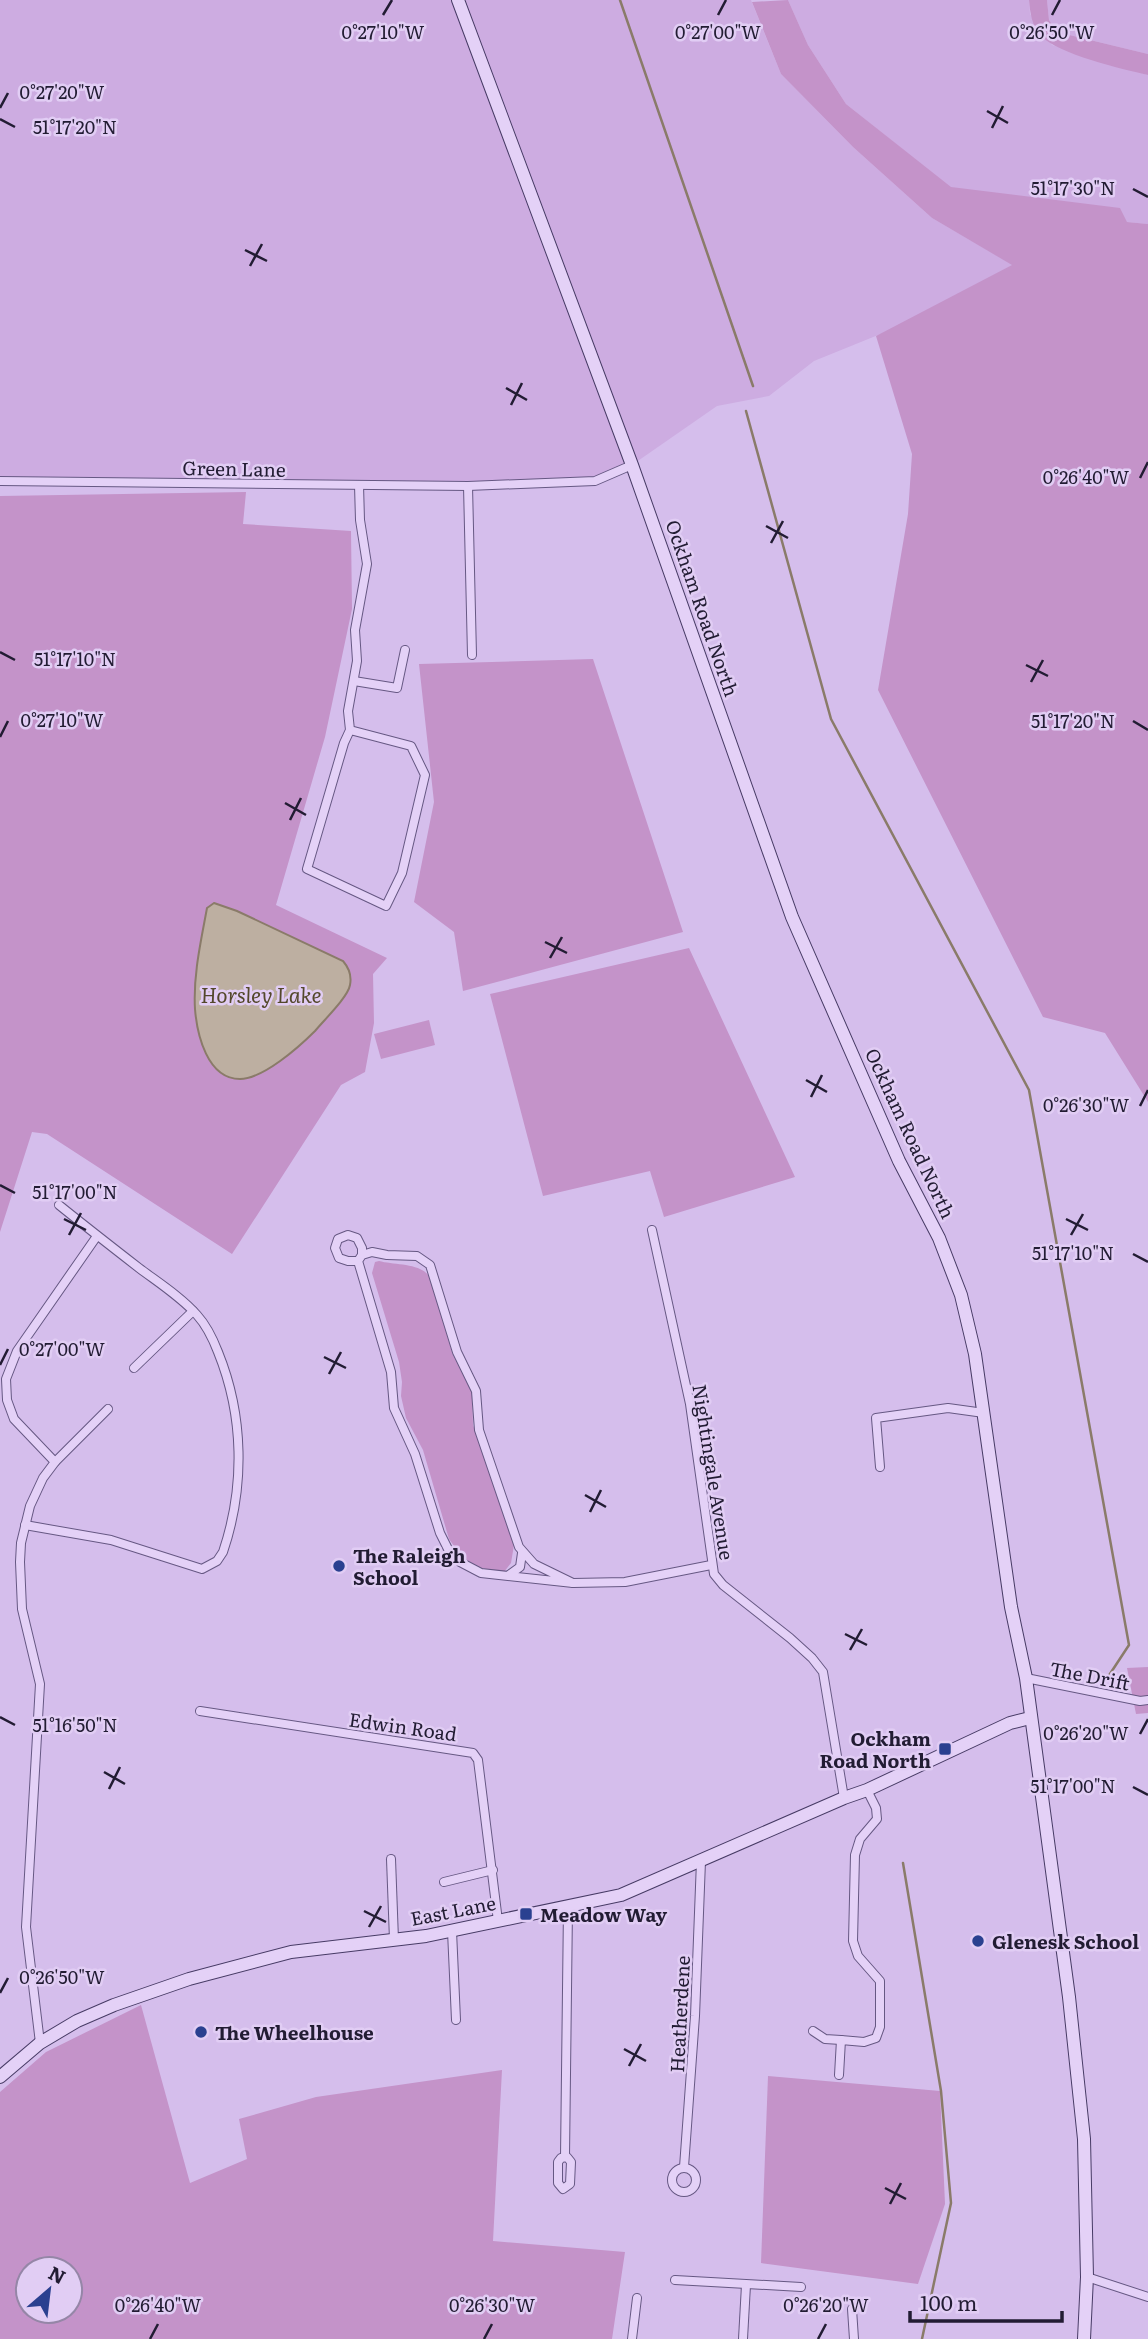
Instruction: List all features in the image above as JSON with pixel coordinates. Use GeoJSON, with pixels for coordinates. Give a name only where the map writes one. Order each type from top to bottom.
{"type":"FeatureCollection","features":[{"type":"Feature","properties":{"kind":"main road","name":"Ockham Road North"},"geometry":{"type":"LineString","coordinates":[[458,0],[632,465],[792,917],[899,1161],[939,1238],[961,1295],[975,1354],[1009,1595],[1026,1678],[1069,1997],[1083,2130],[1087,2277],[1084,2339]]}},
{"type":"Feature","properties":{"kind":"main road","name":"East Lane"},"geometry":{"type":"LineString","coordinates":[[0,2077],[40,2043],[71,2024],[114,2005],[240,1964],[291,1952],[452,1931],[621,1895],[867,1790],[1010,1723],[1030,1718]]}},
{"type":"Feature","properties":{"kind":"street","name":"Green Lane"},"geometry":{"type":"LineString","coordinates":[[0,481],[468,486],[595,481],[632,465]]}},
{"type":"Feature","properties":{"kind":"street"},"geometry":{"type":"LineString","coordinates":[[350,730],[411,746],[425,775],[402,873],[386,906],[307,869],[350,730],[348,711],[357,662],[355,630],[367,565],[360,520],[359,485]]}},
{"type":"Feature","properties":{"kind":"street"},"geometry":{"type":"LineString","coordinates":[[468,486],[472,655]]}},
{"type":"Feature","properties":{"kind":"street"},"geometry":{"type":"LineString","coordinates":[[354,681],[397,688],[405,650]]}},
{"type":"Feature","properties":{"kind":"street"},"geometry":{"type":"LineString","coordinates":[[25,1525],[111,1539],[195,1568],[213,1564],[220,1557],[237,1485],[238,1424],[223,1363],[209,1332],[179,1297],[59,1205]]}},
{"type":"Feature","properties":{"kind":"street","name":"Nightingale Avenue"},"geometry":{"type":"LineString","coordinates":[[652,1230],[696,1438],[714,1574],[723,1585],[798,1646],[823,1672],[845,1798]]}},
{"type":"Feature","properties":{"kind":"street"},"geometry":{"type":"LineString","coordinates":[[55,1462],[15,1419],[7,1400],[6,1379],[17,1350],[97,1236]]}},
{"type":"Feature","properties":{"kind":"street"},"geometry":{"type":"LineString","coordinates":[[505,1575],[514,1573],[523,1558],[479,1430],[475,1391],[457,1352],[430,1265],[416,1256],[372,1252],[360,1258],[391,1372],[394,1408],[415,1454],[442,1539],[454,1557],[481,1573],[590,1584],[625,1582],[711,1565]]}},
{"type":"Feature","properties":{"kind":"street"},"geometry":{"type":"LineString","coordinates":[[134,1368],[193,1311]]}},
{"type":"Feature","properties":{"kind":"street"},"geometry":{"type":"LineString","coordinates":[[880,1467],[876,1418],[948,1408],[984,1413]]}},
{"type":"Feature","properties":{"kind":"street"},"geometry":{"type":"LineString","coordinates":[[40,2043],[26,1927],[40,1684],[22,1609],[20,1562],[25,1525],[34,1494],[55,1462],[108,1409]]}},
{"type":"Feature","properties":{"kind":"street"},"geometry":{"type":"LineString","coordinates":[[519,1547],[534,1563],[573,1583]]}},
{"type":"Feature","properties":{"kind":"street","name":"The Drift"},"geometry":{"type":"LineString","coordinates":[[1026,1678],[1140,1701],[1148,1700]]}},
{"type":"Feature","properties":{"kind":"street","name":"Edwin Road"},"geometry":{"type":"LineString","coordinates":[[200,1712],[473,1753],[478,1760],[498,1921]]}},
{"type":"Feature","properties":{"kind":"street"},"geometry":{"type":"LineString","coordinates":[[813,2031],[825,2039],[871,2041],[876,2038],[880,2027],[880,1981],[858,1956],[853,1941],[855,1855],[860,1839],[877,1819],[876,1808],[867,1790]]}},
{"type":"Feature","properties":{"kind":"street"},"geometry":{"type":"LineString","coordinates":[[391,1859],[394,1940]]}},
{"type":"Feature","properties":{"kind":"street","name":"Heatherdene"},"geometry":{"type":"LineString","coordinates":[[684,2167],[694,2041],[701,1861]]}},
{"type":"Feature","properties":{"kind":"street"},"geometry":{"type":"LineString","coordinates":[[444,1882],[493,1870]]}},
{"type":"Feature","properties":{"kind":"street"},"geometry":{"type":"LineString","coordinates":[[565,2157],[568,1907]]}},
{"type":"Feature","properties":{"kind":"street"},"geometry":{"type":"LineString","coordinates":[[452,1931],[456,2020]]}},
{"type":"Feature","properties":{"kind":"street"},"geometry":{"type":"LineString","coordinates":[[839,2076],[841,2040]]}},
{"type":"Feature","properties":{"kind":"street"},"geometry":{"type":"LineString","coordinates":[[1087,2277],[1148,2297]]}},
{"type":"Feature","properties":{"kind":"street"},"geometry":{"type":"LineString","coordinates":[[675,2280],[801,2287]]}},
{"type":"Feature","properties":{"kind":"street"},"geometry":{"type":"LineString","coordinates":[[743,2339],[746,2285]]}},
{"type":"Feature","properties":{"kind":"street"},"geometry":{"type":"LineString","coordinates":[[632,2339],[637,2298]]}},
{"type":"Feature","properties":{"kind":"street"},"geometry":{"type":"LineString","coordinates":[[852,2309],[855,2339]]}},
{"type":"Feature","properties":{"kind":"shaded area"},"geometry":{"type":"Polygon","coordinates":[[[0,0],[751,0],[781,74],[853,147],[932,218],[1013,265],[888,331],[814,361],[769,396],[717,406],[632,465],[595,481],[468,486],[0,481],[0,0]]]}},
{"type":"Feature","properties":{"kind":"shaded area"},"geometry":{"type":"Polygon","coordinates":[[[788,0],[1029,0],[1030,14],[1052,45],[1148,75],[1148,224],[1127,222],[1041,202],[951,188],[846,104],[808,45],[788,0]]]}},
{"type":"Feature","properties":{"kind":"shaded area"},"geometry":{"type":"Polygon","coordinates":[[[788,0],[808,45],[846,104],[951,187],[1120,208],[1127,222],[1148,224],[1148,1102],[1105,1033],[1043,1017],[878,690],[908,514],[912,454],[876,336],[1012,265],[932,218],[853,147],[781,74],[752,2],[788,0]]]}},
{"type":"Feature","properties":{"kind":"shaded area"},"geometry":{"type":"Polygon","coordinates":[[[1029,0],[1047,0],[1049,20],[1057,32],[1148,54],[1148,75],[1091,60],[1049,43],[1035,28],[1029,0]]]}},
{"type":"Feature","properties":{"kind":"shaded area"},"geometry":{"type":"Polygon","coordinates":[[[1047,0],[1148,0],[1148,54],[1057,32],[1049,20],[1047,0]]]}},
{"type":"Feature","properties":{"kind":"shaded area"},"geometry":{"type":"Polygon","coordinates":[[[246,492],[243,524],[351,531],[352,609],[325,737],[276,905],[387,958],[373,974],[374,1023],[365,1072],[341,1085],[232,1254],[47,1134],[32,1132],[0,1232],[0,496],[246,492]]]}},
{"type":"Feature","properties":{"kind":"shaded area"},"geometry":{"type":"Polygon","coordinates":[[[593,659],[683,932],[463,991],[454,932],[414,902],[434,802],[419,664],[593,659]]]}},
{"type":"Feature","properties":{"kind":"shaded area"},"geometry":{"type":"Polygon","coordinates":[[[689,948],[795,1177],[664,1217],[650,1171],[543,1196],[490,994],[689,948]]]}},
{"type":"Feature","properties":{"kind":"shaded area"},"geometry":{"type":"Polygon","coordinates":[[[429,1020],[435,1045],[381,1059],[374,1034],[429,1020]]]}},
{"type":"Feature","properties":{"kind":"shaded area"},"geometry":{"type":"Polygon","coordinates":[[[375,1262],[420,1269],[429,1276],[453,1355],[472,1392],[473,1425],[514,1545],[511,1563],[504,1572],[480,1568],[462,1557],[449,1539],[423,1450],[406,1418],[401,1396],[399,1362],[372,1273],[375,1262]]]}},
{"type":"Feature","properties":{"kind":"shaded area"},"geometry":{"type":"Polygon","coordinates":[[[1148,1667],[1148,1713],[1136,1714],[1127,1668],[1148,1667]]]}},
{"type":"Feature","properties":{"kind":"shaded area"},"geometry":{"type":"Polygon","coordinates":[[[141,2005],[190,2183],[247,2159],[239,2119],[316,2097],[502,2070],[493,2241],[625,2252],[612,2339],[0,2339],[0,2092],[46,2052],[141,2005]]]}},
{"type":"Feature","properties":{"kind":"shaded area"},"geometry":{"type":"Polygon","coordinates":[[[768,2076],[940,2091],[945,2204],[918,2284],[761,2263],[768,2076]]]}},
{"type":"Feature","properties":{"kind":"water","name":"Horsley Lake"},"geometry":{"type":"Polygon","coordinates":[[[214,903],[237,911],[343,961],[350,975],[350,985],[345,996],[315,1031],[280,1061],[249,1078],[229,1077],[219,1072],[206,1053],[198,1030],[195,1009],[196,971],[207,908],[214,903]]]}},
{"type":"Feature","properties":{"kind":"waterway"},"geometry":{"type":"LineString","coordinates":[[620,0],[753,386]]}},
{"type":"Feature","properties":{"kind":"waterway"},"geometry":{"type":"LineString","coordinates":[[746,411],[831,719],[1029,1090],[1129,1645],[1102,1686]]}},
{"type":"Feature","properties":{"kind":"waterway"},"geometry":{"type":"LineString","coordinates":[[903,1863],[941,2091],[951,2203],[922,2339]]}},
{"type":"Feature","properties":{"kind":"place","name":"The Raleigh School"},"geometry":{"type":"Point","coordinates":[339,1566]}},
{"type":"Feature","properties":{"kind":"place","name":"Ockham Road North"},"geometry":{"type":"Point","coordinates":[945,1749]}},
{"type":"Feature","properties":{"kind":"place","name":"Meadow Way"},"geometry":{"type":"Point","coordinates":[526,1914]}},
{"type":"Feature","properties":{"kind":"place","name":"Glenesk School"},"geometry":{"type":"Point","coordinates":[978,1941]}},
{"type":"Feature","properties":{"kind":"place","name":"The Wheelhouse"},"geometry":{"type":"Point","coordinates":[201,2032]}}]}
